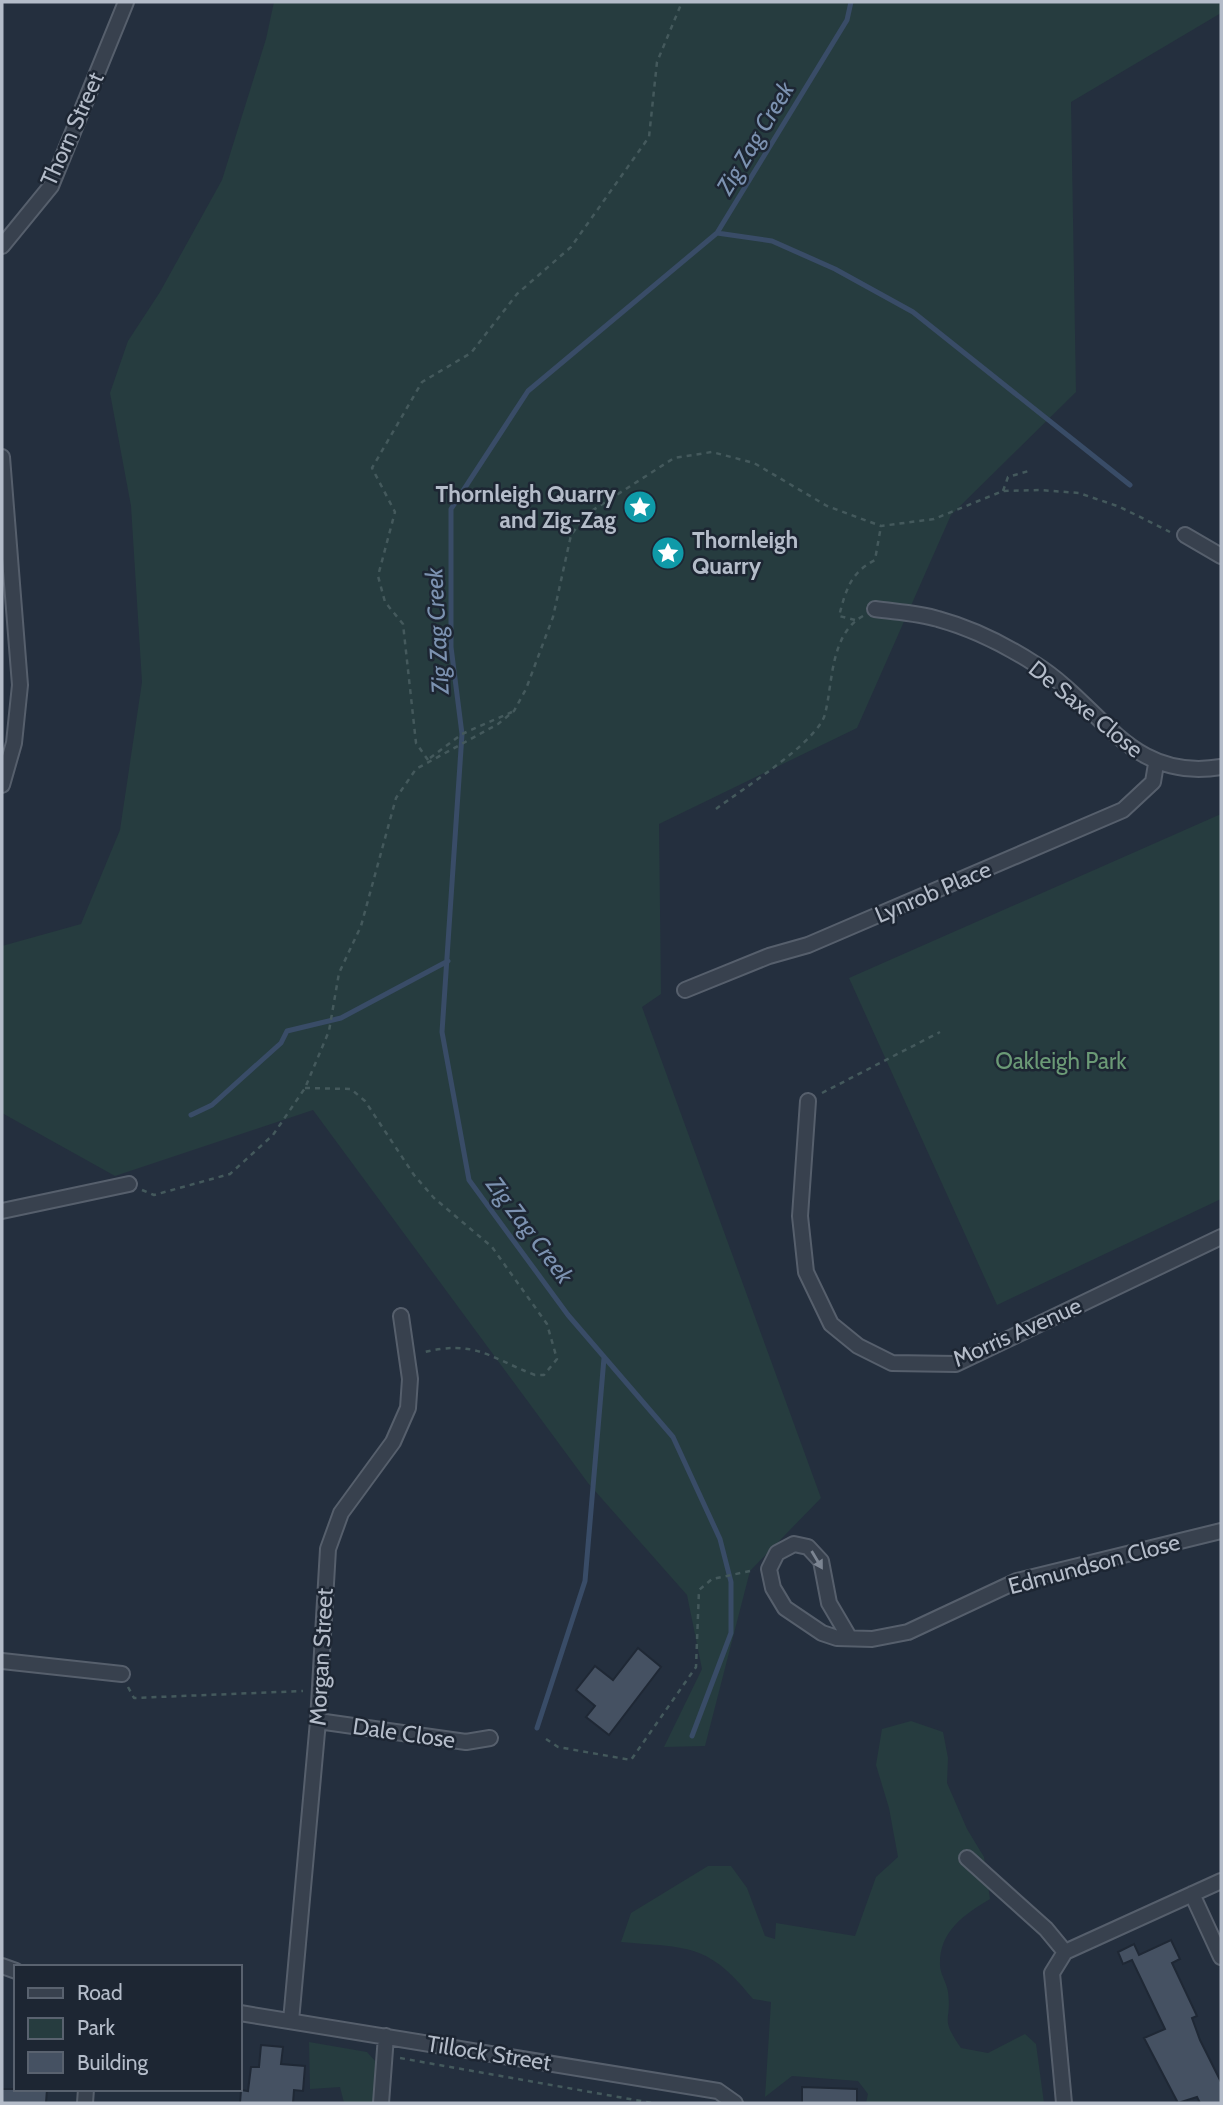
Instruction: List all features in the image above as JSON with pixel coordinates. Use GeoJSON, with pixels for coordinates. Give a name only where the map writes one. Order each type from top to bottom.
{"type":"FeatureCollection","features":[{"type":"Feature","properties":{"kind":"street","name":"Thorn Street"},"geometry":{"type":"LineString","coordinates":[[2,246],[51,186],[126,2]]}},
{"type":"Feature","properties":{"kind":"street"},"geometry":{"type":"LineString","coordinates":[[2,457],[20,685],[14,743],[2,785]]}},
{"type":"Feature","properties":{"kind":"street"},"geometry":{"type":"LineString","coordinates":[[1185,535],[1221,555]]}},
{"type":"Feature","properties":{"kind":"street","name":"De Saxe Close"},"geometry":{"type":"LineString","coordinates":[[875,609],[938,618],[1005,646],[1059,681],[1127,747],[1156,764],[1221,768]]}},
{"type":"Feature","properties":{"kind":"street","name":"Lynrob Place"},"geometry":{"type":"LineString","coordinates":[[685,990],[769,956],[808,945],[1123,810],[1153,782],[1156,764]]}},
{"type":"Feature","properties":{"kind":"street","name":"Morris Avenue"},"geometry":{"type":"LineString","coordinates":[[808,1101],[800,1216],[806,1272],[831,1324],[858,1346],[892,1363],[921,1366],[956,1364],[1221,1237]]}},
{"type":"Feature","properties":{"kind":"street"},"geometry":{"type":"LineString","coordinates":[[2,1211],[129,1184]]}},
{"type":"Feature","properties":{"kind":"street","name":"Morgan Street"},"geometry":{"type":"LineString","coordinates":[[291,2021],[318,1721],[328,1549],[334,1527],[393,1442],[408,1408],[410,1379],[401,1316]]}},
{"type":"Feature","properties":{"kind":"street","name":"Edmundson Close"},"geometry":{"type":"LineString","coordinates":[[849,1637],[829,1603],[821,1561],[808,1547],[794,1544],[777,1553],[769,1569],[773,1588],[785,1608],[822,1633],[837,1638],[889,1638],[1017,1581],[1221,1531]]}},
{"type":"Feature","properties":{"kind":"street"},"geometry":{"type":"LineString","coordinates":[[2,1661],[122,1674]]}},
{"type":"Feature","properties":{"kind":"street","name":"Dale Close"},"geometry":{"type":"LineString","coordinates":[[318,1721],[466,1742],[490,1738]]}},
{"type":"Feature","properties":{"kind":"street"},"geometry":{"type":"LineString","coordinates":[[967,1858],[1046,1929],[1065,1952]]}},
{"type":"Feature","properties":{"kind":"street"},"geometry":{"type":"LineString","coordinates":[[1063,2103],[1052,1973],[1065,1952],[1221,1881]]}},
{"type":"Feature","properties":{"kind":"street"},"geometry":{"type":"LineString","coordinates":[[1192,1894],[1221,1957]]}},
{"type":"Feature","properties":{"kind":"street","name":"Tillock Street"},"geometry":{"type":"LineString","coordinates":[[242,2013],[718,2091],[735,2103]]}},
{"type":"Feature","properties":{"kind":"street"},"geometry":{"type":"LineString","coordinates":[[381,2103],[386,2036]]}},
{"type":"Feature","properties":{"kind":"path"},"geometry":{"type":"LineString","coordinates":[[428,760],[416,743],[403,624],[385,601],[378,576],[395,512],[372,468],[422,382],[471,353],[517,294],[571,247],[649,136],[657,62],[682,2]]}},
{"type":"Feature","properties":{"kind":"path"},"geometry":{"type":"LineString","coordinates":[[428,760],[498,724],[514,711],[526,689],[553,617],[571,535],[587,513],[674,457],[712,452],[754,463],[827,506],[881,526],[934,519],[1003,491],[1080,493],[1119,507],[1174,534],[1185,535]]}},
{"type":"Feature","properties":{"kind":"path"},"geometry":{"type":"LineString","coordinates":[[1003,491],[1008,477],[1032,470]]}},
{"type":"Feature","properties":{"kind":"path"},"geometry":{"type":"LineString","coordinates":[[855,620],[839,616],[845,593],[858,569],[875,560],[881,526]]}},
{"type":"Feature","properties":{"kind":"path"},"geometry":{"type":"LineString","coordinates":[[716,809],[815,734],[825,714],[834,657],[855,620],[875,609]]}},
{"type":"Feature","properties":{"kind":"path"},"geometry":{"type":"LineString","coordinates":[[129,1184],[154,1195],[230,1174],[273,1135],[304,1088],[329,1031],[329,1014],[339,973],[361,926],[396,798],[416,769],[435,751],[461,734],[514,711]]}},
{"type":"Feature","properties":{"kind":"path"},"geometry":{"type":"LineString","coordinates":[[808,1101],[844,1079],[940,1032]]}},
{"type":"Feature","properties":{"kind":"path"},"geometry":{"type":"LineString","coordinates":[[304,1088],[351,1089],[365,1101],[392,1147],[434,1198],[492,1247],[547,1324],[557,1359],[544,1375],[534,1375],[476,1349],[438,1349]]}},
{"type":"Feature","properties":{"kind":"path"},"geometry":{"type":"LineString","coordinates":[[546,1740],[558,1747],[631,1760],[696,1667],[699,1590],[712,1579],[750,1571]]}},
{"type":"Feature","properties":{"kind":"path"},"geometry":{"type":"LineString","coordinates":[[122,1674],[134,1698],[318,1691]]}},
{"type":"Feature","properties":{"kind":"path"},"geometry":{"type":"LineString","coordinates":[[384,2054],[652,2103]]}},
{"type":"Feature","properties":{"kind":"green space"},"geometry":{"type":"Polygon","coordinates":[[[274,2],[1221,2],[1221,13],[1071,102],[1076,392],[951,515],[857,728],[659,824],[661,994],[642,1007],[821,1498],[750,1571],[705,1746],[664,1747],[702,1669],[687,1595],[588,1483],[313,1110],[115,1176],[2,1113],[2,946],[81,924],[120,830],[142,682],[131,506],[110,393],[128,341],[160,292],[222,180],[266,39],[274,2]]]}},
{"type":"Feature","properties":{"kind":"green space","name":"Oakleigh Park"},"geometry":{"type":"Polygon","coordinates":[[[1221,814],[1221,1199],[997,1305],[849,978],[1221,814]]]}},
{"type":"Feature","properties":{"kind":"green space"},"geometry":{"type":"Polygon","coordinates":[[[911,1721],[943,1732],[948,1758],[947,1783],[967,1829],[984,1857],[990,1899],[962,1918],[944,1943],[940,1965],[948,1992],[950,2030],[961,2048],[988,2053],[1025,2034],[1036,2044],[1044,2103],[866,2103],[868,2094],[858,2081],[792,2076],[765,2097],[771,2002],[753,1999],[723,1967],[696,1952],[621,1942],[631,1913],[708,1866],[731,1866],[747,1888],[765,1936],[775,1939],[776,1923],[855,1936],[876,1877],[898,1857],[889,1808],[876,1765],[882,1729],[911,1721]]]}},
{"type":"Feature","properties":{"kind":"green space"},"geometry":{"type":"Polygon","coordinates":[[[309,2042],[367,2052],[376,2062],[373,2103],[344,2103],[340,2087],[310,2089],[309,2042]]]}},
{"type":"Feature","properties":{"kind":"building"},"geometry":{"type":"Polygon","coordinates":[[[638,1648],[661,1667],[609,1735],[586,1717],[595,1706],[576,1690],[595,1666],[613,1680],[638,1648]]]}},
{"type":"Feature","properties":{"kind":"building"},"geometry":{"type":"Polygon","coordinates":[[[1171,1940],[1180,1959],[1172,1963],[1197,2016],[1192,2018],[1200,2040],[1221,2082],[1221,2103],[1200,2103],[1197,2097],[1178,2103],[1144,2038],[1165,2029],[1132,1960],[1123,1964],[1118,1952],[1134,1944],[1139,1955],[1171,1940]]]}},
{"type":"Feature","properties":{"kind":"building"},"geometry":{"type":"Polygon","coordinates":[[[261,2045],[283,2047],[281,2064],[305,2066],[303,2091],[294,2090],[293,2103],[240,2103],[241,2091],[248,2091],[251,2067],[259,2067],[261,2045]]]}},
{"type":"Feature","properties":{"kind":"building"},"geometry":{"type":"Polygon","coordinates":[[[802,2087],[857,2089],[857,2103],[802,2103],[802,2087]]]}},
{"type":"Feature","properties":{"kind":"building"},"geometry":{"type":"Polygon","coordinates":[[[2,2089],[47,2091],[46,2103],[2,2103],[2,2089]]]}},
{"type":"Feature","properties":{"kind":"waterway","name":"Zig Zag Creek"},"geometry":{"type":"LineString","coordinates":[[692,1736],[731,1633],[731,1582],[720,1539],[673,1437],[568,1315],[469,1180],[442,1032],[462,734],[451,647],[451,509],[528,391],[717,233],[847,20],[851,2]]}},
{"type":"Feature","properties":{"kind":"waterway"},"geometry":{"type":"LineString","coordinates":[[717,233],[772,241],[835,269],[913,312],[1130,485]]}},
{"type":"Feature","properties":{"kind":"waterway"},"geometry":{"type":"LineString","coordinates":[[191,1115],[212,1105],[281,1043],[287,1031],[341,1018],[448,961]]}},
{"type":"Feature","properties":{"kind":"waterway","name":"Zig Zag Creek"},"geometry":{"type":"LineString","coordinates":[[537,1728],[585,1581],[604,1358]]}},
{"type":"Feature","properties":{"kind":"place","name":"Thornleigh Quarry and Zig-Zag"},"geometry":{"type":"Point","coordinates":[640,507]}},
{"type":"Feature","properties":{"kind":"place","name":"Thornleigh Quarry"},"geometry":{"type":"Point","coordinates":[668,553]}}]}
